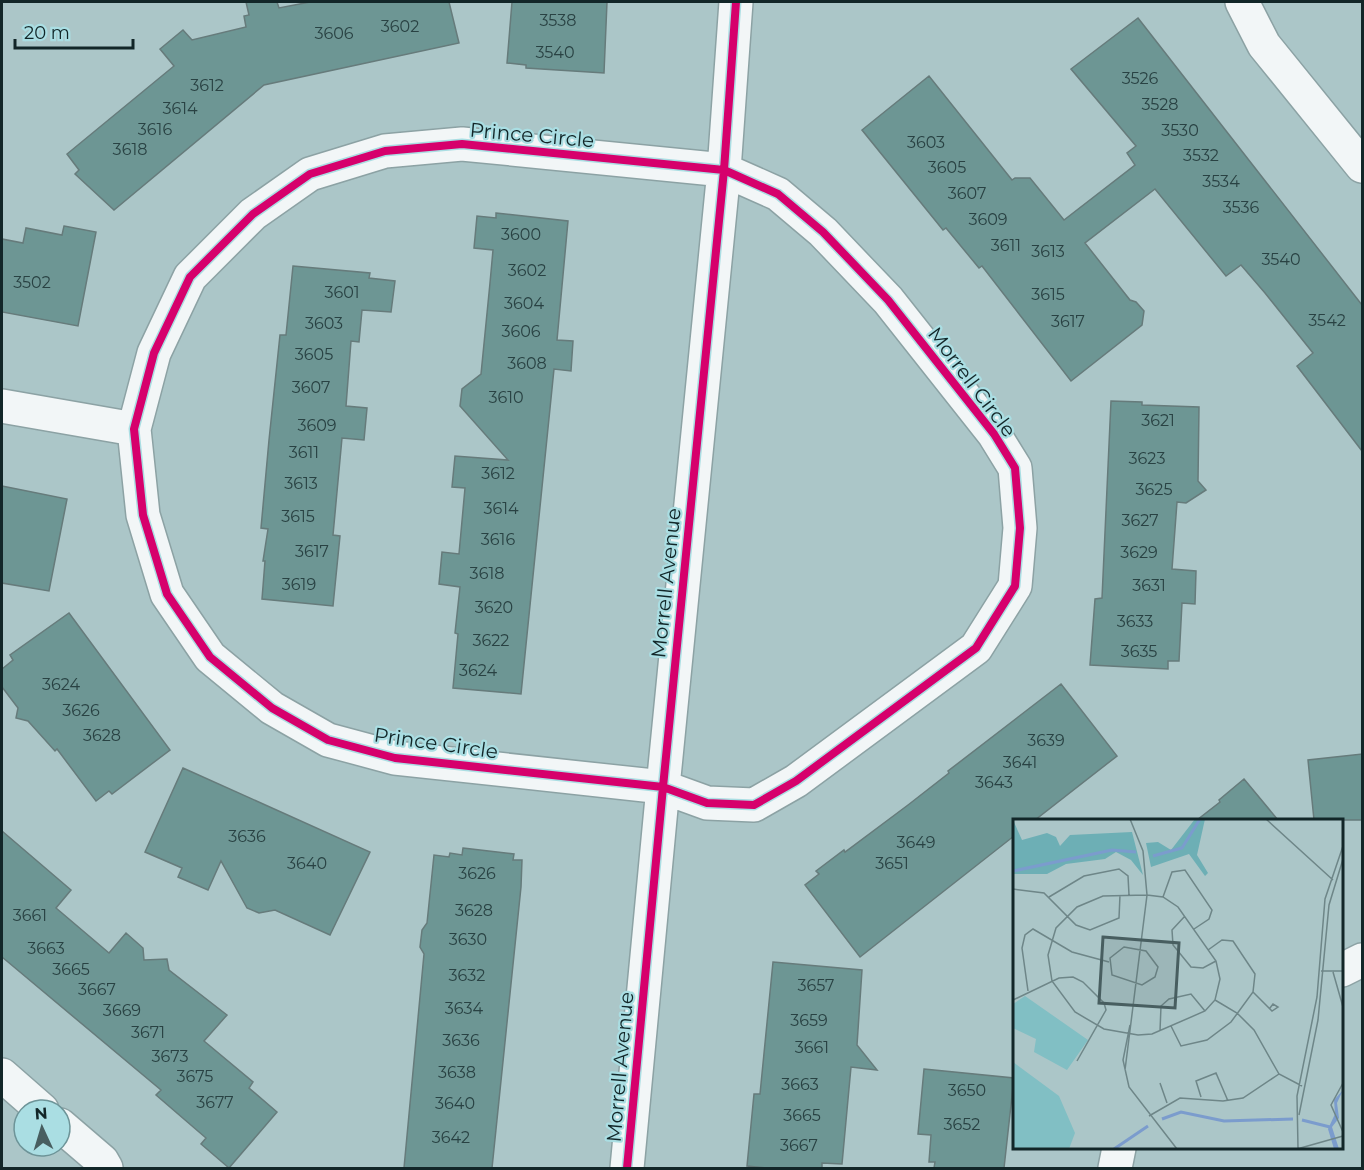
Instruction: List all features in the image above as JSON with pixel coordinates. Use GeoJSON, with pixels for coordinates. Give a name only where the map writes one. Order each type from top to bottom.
{"type":"FeatureCollection","features":[{"type":"Feature","properties":{"kind":"street","name":"Morrell Avenue"},"geometry":{"type":"LineString","coordinates":[[627,1168],[724,170],[736,2]]}},
{"type":"Feature","properties":{"kind":"street"},"geometry":{"type":"LineString","coordinates":[[1242,2],[1264,45],[1362,166]]}},
{"type":"Feature","properties":{"kind":"street","name":"Prince Circle"},"geometry":{"type":"LineString","coordinates":[[663,787],[395,758],[328,740],[272,708],[210,657],[167,594],[144,515],[134,429],[154,353],[190,277],[253,214],[310,174],[386,151],[462,144],[724,170]]}},
{"type":"Feature","properties":{"kind":"street","name":"Morrell Circle"},"geometry":{"type":"LineString","coordinates":[[663,787],[707,803],[754,805],[796,781],[976,648],[1015,586],[1020,528],[1015,468],[994,434],[888,300],[823,232],[778,194],[724,170]]}},
{"type":"Feature","properties":{"kind":"street"},"geometry":{"type":"LineString","coordinates":[[2,406],[134,429]]}},
{"type":"Feature","properties":{"kind":"street"},"geometry":{"type":"LineString","coordinates":[[1343,969],[1362,960]]}},
{"type":"Feature","properties":{"kind":"street"},"geometry":{"type":"LineString","coordinates":[[2,1075],[28,1098]]}},
{"type":"Feature","properties":{"kind":"street"},"geometry":{"type":"LineString","coordinates":[[72,1135],[102,1161],[106,1168]]}},
{"type":"Feature","properties":{"kind":"street"},"geometry":{"type":"LineString","coordinates":[[1115,1168],[1119,1149]]}},
{"type":"Feature","properties":{"kind":"building"},"geometry":{"type":"Polygon","coordinates":[[[246,2],[277,2],[279,8],[310,2],[449,2],[459,43],[264,85],[114,210],[75,174],[79,170],[67,154],[174,66],[160,49],[183,30],[192,40],[246,27],[244,16],[249,15],[246,2]]]}},
{"type":"Feature","properties":{"kind":"building"},"geometry":{"type":"Polygon","coordinates":[[[512,2],[607,2],[604,73],[526,68],[526,65],[507,63],[512,2]]]}},
{"type":"Feature","properties":{"kind":"building"},"geometry":{"type":"Polygon","coordinates":[[[1138,18],[1362,305],[1362,451],[1297,366],[1313,353],[1241,265],[1226,276],[1155,189],[1085,243],[1130,300],[1136,302],[1144,311],[1142,325],[1071,381],[982,266],[979,268],[946,228],[943,230],[862,130],[929,76],[1012,180],[1030,178],[1064,220],[1135,165],[1127,153],[1136,146],[1071,69],[1138,18]]]}},
{"type":"Feature","properties":{"kind":"building"},"geometry":{"type":"Polygon","coordinates":[[[496,213],[568,221],[557,340],[573,341],[571,371],[554,369],[521,694],[453,688],[458,634],[455,633],[460,587],[439,584],[442,552],[459,554],[465,488],[452,487],[455,456],[508,460],[460,406],[462,389],[481,374],[493,250],[474,248],[477,216],[496,218],[496,213]]]}},
{"type":"Feature","properties":{"kind":"building"},"geometry":{"type":"Polygon","coordinates":[[[64,226],[96,232],[78,326],[2,312],[2,239],[23,243],[26,228],[62,235],[64,226]]]}},
{"type":"Feature","properties":{"kind":"building"},"geometry":{"type":"Polygon","coordinates":[[[293,266],[370,273],[369,278],[395,281],[391,312],[362,310],[359,342],[351,341],[346,406],[367,408],[364,440],[342,438],[333,535],[340,536],[333,606],[262,599],[265,561],[263,561],[268,529],[261,528],[269,440],[280,335],[286,335],[293,266]]]}},
{"type":"Feature","properties":{"kind":"building"},"geometry":{"type":"Polygon","coordinates":[[[1111,401],[1142,402],[1142,405],[1199,407],[1198,481],[1206,490],[1186,503],[1177,502],[1172,569],[1196,571],[1195,604],[1182,603],[1179,661],[1168,661],[1168,669],[1090,665],[1095,599],[1102,598],[1111,401]]]}},
{"type":"Feature","properties":{"kind":"building"},"geometry":{"type":"Polygon","coordinates":[[[2,486],[67,499],[49,591],[2,583],[2,486]]]}},
{"type":"Feature","properties":{"kind":"building"},"geometry":{"type":"Polygon","coordinates":[[[69,613],[170,750],[112,794],[109,791],[96,801],[57,749],[55,751],[28,721],[16,718],[18,708],[2,687],[2,669],[13,660],[10,655],[69,613]]]}},
{"type":"Feature","properties":{"kind":"building"},"geometry":{"type":"Polygon","coordinates":[[[1061,684],[1117,756],[1036,819],[1013,819],[1013,837],[860,957],[805,885],[819,874],[816,871],[908,805],[949,773],[948,771],[1061,684]]]}},
{"type":"Feature","properties":{"kind":"building"},"geometry":{"type":"Polygon","coordinates":[[[1362,754],[1362,820],[1314,819],[1308,760],[1362,754]]]}},
{"type":"Feature","properties":{"kind":"building"},"geometry":{"type":"Polygon","coordinates":[[[183,768],[370,852],[330,935],[275,910],[259,913],[247,908],[221,861],[208,890],[178,877],[182,868],[145,852],[183,768]]]}},
{"type":"Feature","properties":{"kind":"building"},"geometry":{"type":"Polygon","coordinates":[[[1244,779],[1277,819],[1198,819],[1220,802],[1219,800],[1244,779]]]}},
{"type":"Feature","properties":{"kind":"building"},"geometry":{"type":"Polygon","coordinates":[[[2,831],[71,890],[56,908],[109,953],[126,933],[143,948],[144,960],[167,959],[169,970],[227,1015],[204,1041],[253,1082],[249,1088],[277,1112],[229,1168],[201,1144],[206,1138],[156,1095],[161,1090],[2,957],[2,831]]]}},
{"type":"Feature","properties":{"kind":"building"},"geometry":{"type":"Polygon","coordinates":[[[463,848],[514,854],[513,860],[522,860],[492,1168],[404,1168],[424,954],[420,947],[422,930],[427,923],[434,855],[449,857],[450,853],[462,855],[463,848]]]}},
{"type":"Feature","properties":{"kind":"building"},"geometry":{"type":"Polygon","coordinates":[[[773,962],[862,970],[857,1045],[877,1070],[851,1067],[842,1164],[822,1163],[822,1168],[747,1166],[754,1094],[760,1094],[773,962]]]}},
{"type":"Feature","properties":{"kind":"building"},"geometry":{"type":"Polygon","coordinates":[[[924,1069],[1013,1078],[1004,1168],[934,1168],[935,1162],[929,1162],[931,1135],[918,1134],[924,1069]]]}},
{"type":"Feature","properties":{"kind":"cycle path"},"geometry":{"type":"LineString","coordinates":[[627,1168],[724,170],[736,2]]}},
{"type":"Feature","properties":{"kind":"cycle path"},"geometry":{"type":"LineString","coordinates":[[462,144],[724,170],[778,194],[823,232],[888,300],[994,434],[1015,468],[1020,528],[1015,586],[976,648],[796,781],[754,805],[707,803],[663,787],[395,758],[328,740],[272,708],[210,657],[167,594],[143,515],[134,429],[154,353],[190,277],[253,214],[310,174],[385,151],[462,144]]}}]}
